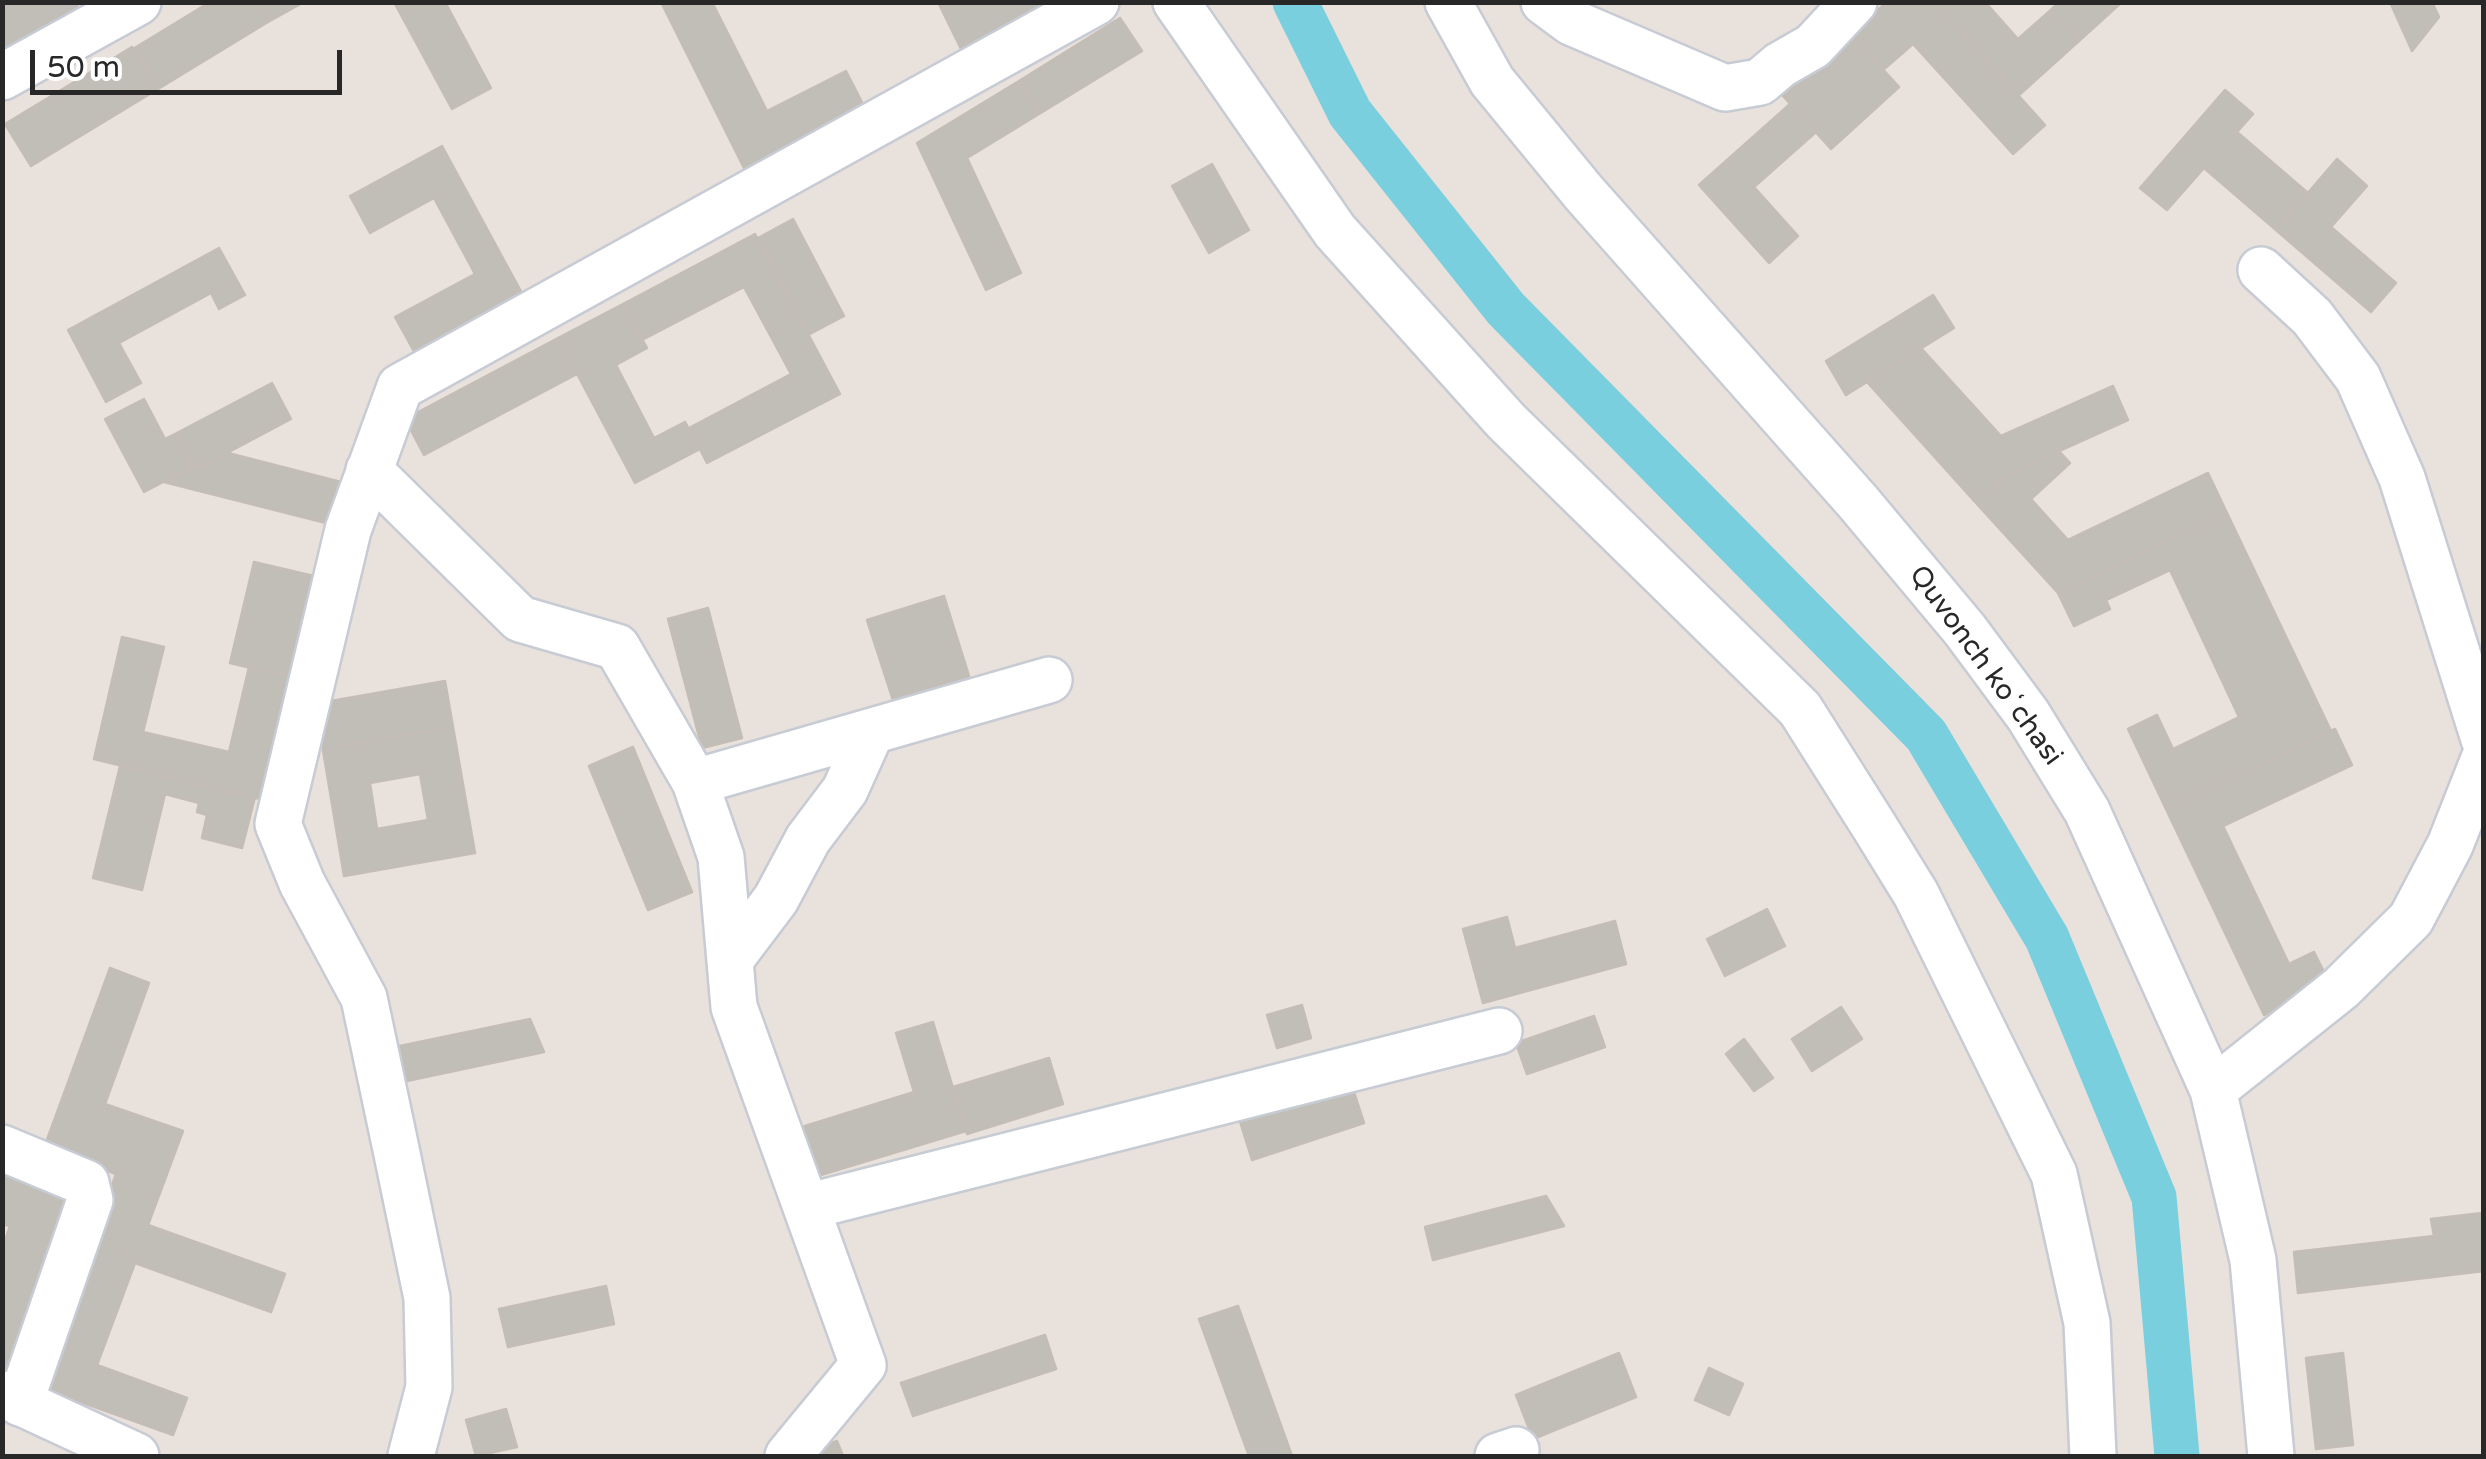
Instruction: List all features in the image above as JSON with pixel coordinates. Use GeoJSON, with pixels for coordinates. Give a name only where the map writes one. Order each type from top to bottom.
{"type":"FeatureCollection","features":[{"type":"Feature","properties":{"kind":"street"},"geometry":{"type":"LineString","coordinates":[[2,78],[138,2]]}},
{"type":"Feature","properties":{"kind":"street"},"geometry":{"type":"LineString","coordinates":[[412,1456],[429,1387],[427,1298],[364,998],[302,884],[278,824],[348,530],[400,387],[1096,2]]}},
{"type":"Feature","properties":{"kind":"street"},"geometry":{"type":"LineString","coordinates":[[1176,2],[1334,231],[1506,421],[1800,710],[1874,826],[1916,894],[2054,1174],[2087,1323],[2094,1456]]}},
{"type":"Feature","properties":{"kind":"street","name":"Quvonch koʻchasi"},"geometry":{"type":"LineString","coordinates":[[1448,2],[1503,95],[1965,630],[2028,715],[2087,811],[2213,1090],[2253,1260],[2271,1456]]}},
{"type":"Feature","properties":{"kind":"street"},"geometry":{"type":"LineString","coordinates":[[1544,2],[1571,22],[1724,88],[1760,82],[1813,46],[1854,2]]}},
{"type":"Feature","properties":{"kind":"street"},"geometry":{"type":"LineString","coordinates":[[2261,270],[2312,317],[2358,378],[2402,478],[2484,739]]}},
{"type":"Feature","properties":{"kind":"street"},"geometry":{"type":"LineString","coordinates":[[370,470],[520,619],[617,647],[695,782],[721,857],[734,1007],[864,1365],[788,1456]]}},
{"type":"Feature","properties":{"kind":"street"},"geometry":{"type":"LineString","coordinates":[[695,782],[1049,680]]}},
{"type":"Feature","properties":{"kind":"street"},"geometry":{"type":"LineString","coordinates":[[730,960],[776,898],[808,839],[846,790],[872,732]]}},
{"type":"Feature","properties":{"kind":"street"},"geometry":{"type":"LineString","coordinates":[[2213,1090],[2341,988],[2411,919],[2450,846],[2484,759]]}},
{"type":"Feature","properties":{"kind":"street"},"geometry":{"type":"LineString","coordinates":[[806,1207],[1500,1031]]}},
{"type":"Feature","properties":{"kind":"street"},"geometry":{"type":"LineString","coordinates":[[2,1148],[86,1183],[90,1200],[11,1399],[136,1456]]}},
{"type":"Feature","properties":{"kind":"building"},"geometry":{"type":"Polygon","coordinates":[[[11,2],[75,2],[82,14],[2,63],[2,8],[11,2]]]}},
{"type":"Feature","properties":{"kind":"building"},"geometry":{"type":"Polygon","coordinates":[[[210,2],[256,2],[268,22],[158,89],[133,49],[210,2]]]}},
{"type":"Feature","properties":{"kind":"building"},"geometry":{"type":"Polygon","coordinates":[[[256,2],[304,2],[268,22],[256,2]]]}},
{"type":"Feature","properties":{"kind":"building"},"geometry":{"type":"Polygon","coordinates":[[[394,2],[445,2],[491,88],[452,109],[394,2]]]}},
{"type":"Feature","properties":{"kind":"building"},"geometry":{"type":"Polygon","coordinates":[[[661,2],[712,2],[767,111],[846,71],[872,122],[747,174],[661,2]]]}},
{"type":"Feature","properties":{"kind":"building"},"geometry":{"type":"Polygon","coordinates":[[[938,2],[1051,2],[962,51],[938,2]]]}},
{"type":"Feature","properties":{"kind":"building"},"geometry":{"type":"Polygon","coordinates":[[[1887,2],[1934,2],[2045,125],[2013,154],[1913,44],[1883,70],[1851,34],[1887,2]]]}},
{"type":"Feature","properties":{"kind":"building"},"geometry":{"type":"Polygon","coordinates":[[[1934,2],[1985,2],[2018,39],[2052,9],[2080,40],[2018,96],[1934,2]]]}},
{"type":"Feature","properties":{"kind":"building"},"geometry":{"type":"Polygon","coordinates":[[[2059,2],[2122,2],[2080,40],[2052,9],[2059,2]]]}},
{"type":"Feature","properties":{"kind":"building"},"geometry":{"type":"Polygon","coordinates":[[[2390,2],[2432,2],[2439,17],[2412,51],[2390,2]]]}},
{"type":"Feature","properties":{"kind":"building"},"geometry":{"type":"Polygon","coordinates":[[[1120,18],[1142,51],[1039,114],[1019,81],[1120,18]]]}},
{"type":"Feature","properties":{"kind":"building"},"geometry":{"type":"Polygon","coordinates":[[[1851,34],[1899,87],[1831,149],[1783,96],[1851,34]]]}},
{"type":"Feature","properties":{"kind":"building"},"geometry":{"type":"Polygon","coordinates":[[[132,47],[158,89],[31,166],[5,124],[132,47]]]}},
{"type":"Feature","properties":{"kind":"building"},"geometry":{"type":"Polygon","coordinates":[[[1019,81],[1039,114],[967,158],[1021,273],[986,290],[917,143],[1019,81]]]}},
{"type":"Feature","properties":{"kind":"building"},"geometry":{"type":"Polygon","coordinates":[[[2225,90],[2253,114],[2237,132],[2308,193],[2276,230],[2204,168],[2167,210],[2140,188],[2225,90]]]}},
{"type":"Feature","properties":{"kind":"building"},"geometry":{"type":"Polygon","coordinates":[[[1790,104],[1816,132],[1754,187],[1798,236],[1769,263],[1699,185],[1790,104]]]}},
{"type":"Feature","properties":{"kind":"building"},"geometry":{"type":"Polygon","coordinates":[[[442,146],[524,297],[416,355],[395,317],[475,274],[434,198],[370,233],[350,196],[442,146]]]}},
{"type":"Feature","properties":{"kind":"building"},"geometry":{"type":"Polygon","coordinates":[[[2337,159],[2367,186],[2331,227],[2396,283],[2371,312],[2276,230],[2337,159]]]}},
{"type":"Feature","properties":{"kind":"building"},"geometry":{"type":"Polygon","coordinates":[[[1212,164],[1249,230],[1209,253],[1172,186],[1212,164]]]}},
{"type":"Feature","properties":{"kind":"building"},"geometry":{"type":"Polygon","coordinates":[[[793,219],[844,316],[808,335],[758,238],[793,219]]]}},
{"type":"Feature","properties":{"kind":"building"},"geometry":{"type":"Polygon","coordinates":[[[755,234],[840,394],[707,463],[689,428],[791,374],[744,287],[642,340],[623,304],[755,234]]]}},
{"type":"Feature","properties":{"kind":"building"},"geometry":{"type":"Polygon","coordinates":[[[219,248],[245,295],[219,309],[211,293],[119,343],[141,383],[106,402],[68,330],[219,248]]]}},
{"type":"Feature","properties":{"kind":"building"},"geometry":{"type":"Polygon","coordinates":[[[1933,295],[1954,328],[1846,395],[1826,361],[1933,295]]]}},
{"type":"Feature","properties":{"kind":"building"},"geometry":{"type":"Polygon","coordinates":[[[623,304],[647,348],[616,365],[654,438],[685,422],[700,449],[635,483],[558,338],[623,304]]]}},
{"type":"Feature","properties":{"kind":"building"},"geometry":{"type":"Polygon","coordinates":[[[558,338],[577,374],[424,455],[405,419],[558,338]]]}},
{"type":"Feature","properties":{"kind":"building"},"geometry":{"type":"Polygon","coordinates":[[[1921,348],[2001,436],[2113,386],[2128,420],[2008,474],[1976,503],[1867,382],[1921,348]]]}},
{"type":"Feature","properties":{"kind":"building"},"geometry":{"type":"Polygon","coordinates":[[[272,383],[291,419],[195,470],[175,434],[272,383]]]}},
{"type":"Feature","properties":{"kind":"building"},"geometry":{"type":"Polygon","coordinates":[[[144,399],[165,439],[175,434],[192,467],[144,492],[105,419],[144,399]]]}},
{"type":"Feature","properties":{"kind":"building"},"geometry":{"type":"Polygon","coordinates":[[[2059,451],[2070,463],[2031,499],[2068,540],[2208,473],[2227,513],[2058,593],[1976,503],[2008,474],[2059,451]]]}},
{"type":"Feature","properties":{"kind":"building"},"geometry":{"type":"Polygon","coordinates":[[[228,453],[341,482],[330,524],[164,482],[228,453]]]}},
{"type":"Feature","properties":{"kind":"building"},"geometry":{"type":"Polygon","coordinates":[[[2227,513],[2331,731],[2166,809],[2128,729],[2157,715],[2173,749],[2239,717],[2170,570],[2106,600],[2110,609],[2074,626],[2058,593],[2227,513]]]}},
{"type":"Feature","properties":{"kind":"building"},"geometry":{"type":"Polygon","coordinates":[[[254,562],[318,577],[294,678],[230,663],[254,562]]]}},
{"type":"Feature","properties":{"kind":"building"},"geometry":{"type":"Polygon","coordinates":[[[944,596],[969,676],[893,700],[867,620],[944,596]]]}},
{"type":"Feature","properties":{"kind":"building"},"geometry":{"type":"Polygon","coordinates":[[[708,608],[742,738],[702,748],[668,619],[708,608]]]}},
{"type":"Feature","properties":{"kind":"building"},"geometry":{"type":"Polygon","coordinates":[[[122,637],[164,647],[143,732],[229,752],[249,667],[294,678],[264,800],[94,759],[122,637]]]}},
{"type":"Feature","properties":{"kind":"building"},"geometry":{"type":"Polygon","coordinates":[[[445,681],[453,727],[323,750],[314,704],[445,681]]]}},
{"type":"Feature","properties":{"kind":"building"},"geometry":{"type":"Polygon","coordinates":[[[453,727],[475,853],[344,876],[323,750],[453,727]],[[420,774],[370,783],[377,829],[428,820],[420,774]]]}},
{"type":"Feature","properties":{"kind":"building"},"geometry":{"type":"Polygon","coordinates":[[[2335,729],[2352,765],[2223,826],[2289,964],[2314,952],[2330,984],[2264,1015],[2166,809],[2335,729]]]}},
{"type":"Feature","properties":{"kind":"building"},"geometry":{"type":"Polygon","coordinates":[[[633,747],[692,892],[648,910],[589,766],[633,747]]]}},
{"type":"Feature","properties":{"kind":"building"},"geometry":{"type":"Polygon","coordinates":[[[120,766],[255,797],[242,848],[202,838],[207,815],[197,812],[199,803],[165,794],[142,890],[93,878],[120,766]]]}},
{"type":"Feature","properties":{"kind":"building"},"geometry":{"type":"Polygon","coordinates":[[[1767,909],[1785,946],[1725,976],[1707,939],[1767,909]]]}},
{"type":"Feature","properties":{"kind":"building"},"geometry":{"type":"Polygon","coordinates":[[[1507,917],[1515,948],[1615,921],[1626,964],[1483,1003],[1463,929],[1507,917]]]}},
{"type":"Feature","properties":{"kind":"building"},"geometry":{"type":"Polygon","coordinates":[[[110,968],[149,983],[105,1104],[183,1131],[148,1225],[285,1274],[271,1312],[135,1263],[94,1236],[116,1174],[44,1148],[110,968]]]}},
{"type":"Feature","properties":{"kind":"building"},"geometry":{"type":"Polygon","coordinates":[[[1302,1005],[1311,1038],[1277,1048],[1267,1015],[1302,1005]]]}},
{"type":"Feature","properties":{"kind":"building"},"geometry":{"type":"Polygon","coordinates":[[[1841,1007],[1862,1039],[1812,1071],[1792,1039],[1841,1007]]]}},
{"type":"Feature","properties":{"kind":"building"},"geometry":{"type":"Polygon","coordinates":[[[1594,1016],[1605,1047],[1527,1074],[1516,1043],[1594,1016]]]}},
{"type":"Feature","properties":{"kind":"building"},"geometry":{"type":"Polygon","coordinates":[[[530,1019],[544,1052],[402,1082],[395,1047],[530,1019]]]}},
{"type":"Feature","properties":{"kind":"building"},"geometry":{"type":"Polygon","coordinates":[[[933,1022],[966,1131],[801,1181],[786,1132],[914,1092],[896,1033],[933,1022]]]}},
{"type":"Feature","properties":{"kind":"building"},"geometry":{"type":"Polygon","coordinates":[[[1744,1039],[1773,1078],[1754,1091],[1726,1054],[1744,1039]]]}},
{"type":"Feature","properties":{"kind":"building"},"geometry":{"type":"Polygon","coordinates":[[[1049,1058],[1063,1104],[967,1134],[953,1087],[1049,1058]]]}},
{"type":"Feature","properties":{"kind":"building"},"geometry":{"type":"Polygon","coordinates":[[[1350,1080],[1364,1123],[1252,1160],[1238,1115],[1350,1080]]]}},
{"type":"Feature","properties":{"kind":"building"},"geometry":{"type":"Polygon","coordinates":[[[2,1171],[71,1185],[8,1372],[2,1369],[2,1249],[10,1226],[2,1224],[2,1171]]]}},
{"type":"Feature","properties":{"kind":"building"},"geometry":{"type":"Polygon","coordinates":[[[1546,1196],[1564,1226],[1433,1260],[1425,1227],[1546,1196]]]}},
{"type":"Feature","properties":{"kind":"building"},"geometry":{"type":"Polygon","coordinates":[[[2482,1213],[2484,1271],[2298,1293],[2294,1252],[2434,1236],[2431,1219],[2482,1213]]]}},
{"type":"Feature","properties":{"kind":"building"},"geometry":{"type":"Polygon","coordinates":[[[94,1236],[135,1263],[97,1365],[187,1398],[173,1435],[39,1387],[94,1236]]]}},
{"type":"Feature","properties":{"kind":"building"},"geometry":{"type":"Polygon","coordinates":[[[606,1286],[614,1324],[508,1347],[499,1309],[606,1286]]]}},
{"type":"Feature","properties":{"kind":"building"},"geometry":{"type":"Polygon","coordinates":[[[1238,1306],[1292,1456],[1249,1456],[1199,1319],[1238,1306]]]}},
{"type":"Feature","properties":{"kind":"building"},"geometry":{"type":"Polygon","coordinates":[[[1045,1335],[1056,1369],[913,1416],[901,1383],[1045,1335]]]}},
{"type":"Feature","properties":{"kind":"building"},"geometry":{"type":"Polygon","coordinates":[[[1619,1353],[1636,1397],[1533,1439],[1516,1395],[1619,1353]]]}},
{"type":"Feature","properties":{"kind":"building"},"geometry":{"type":"Polygon","coordinates":[[[2343,1353],[2353,1445],[2316,1449],[2306,1358],[2343,1353]]]}},
{"type":"Feature","properties":{"kind":"building"},"geometry":{"type":"Polygon","coordinates":[[[1709,1368],[1743,1384],[1729,1415],[1695,1400],[1709,1368]]]}},
{"type":"Feature","properties":{"kind":"building"},"geometry":{"type":"Polygon","coordinates":[[[506,1409],[517,1447],[476,1456],[466,1420],[506,1409]]]}},
{"type":"Feature","properties":{"kind":"building"},"geometry":{"type":"Polygon","coordinates":[[[837,1441],[843,1456],[804,1453],[837,1441]]]}},
{"type":"Feature","properties":{"kind":"waterway"},"geometry":{"type":"LineString","coordinates":[[1295,2],[1350,113],[1506,309],[1926,735],[2047,938],[2154,1197],[2177,1456]]}}]}
